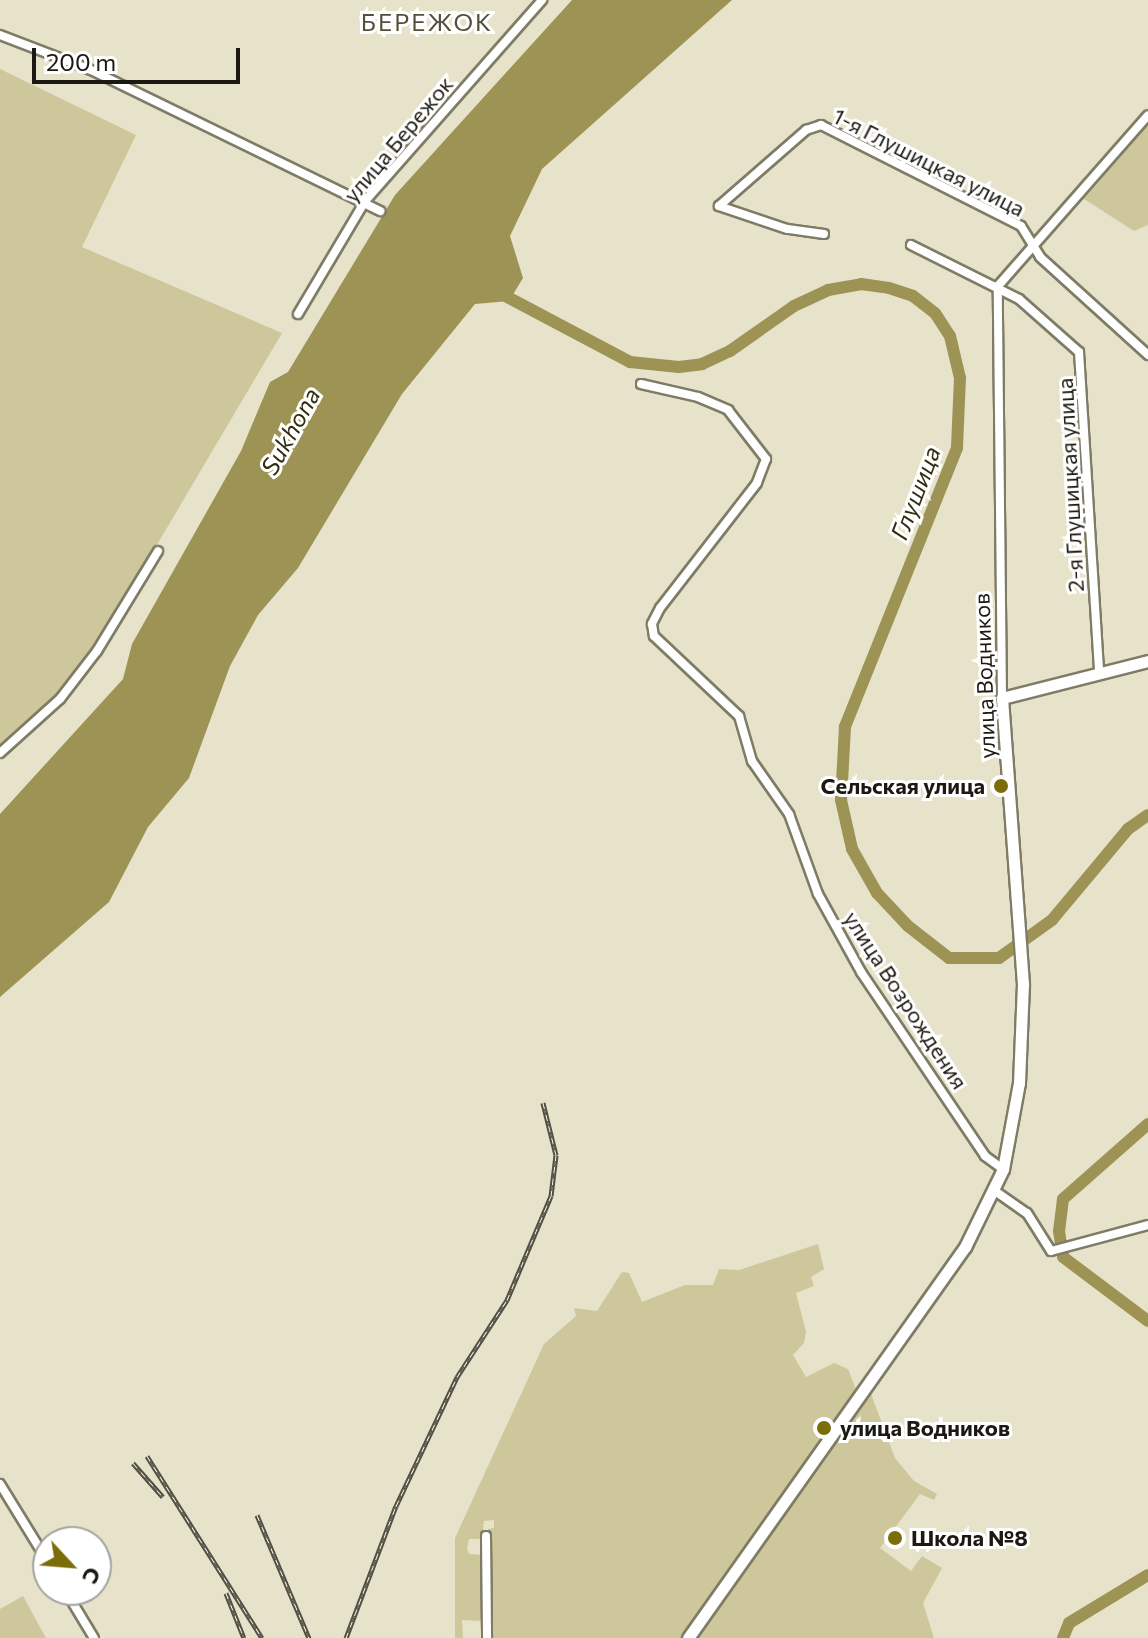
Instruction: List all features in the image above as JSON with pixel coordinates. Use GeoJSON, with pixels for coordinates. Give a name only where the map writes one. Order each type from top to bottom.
{"type":"FeatureCollection","features":[{"type":"Feature","properties":{"kind":"main road"},"geometry":{"type":"LineString","coordinates":[[1002,698],[1148,661]]}},
{"type":"Feature","properties":{"kind":"main road","name":"улица Водников"},"geometry":{"type":"LineString","coordinates":[[688,1638],[934,1292],[995,1191],[1003,1169],[1019,1083],[1023,984],[1002,698]]}},
{"type":"Feature","properties":{"kind":"street","name":"улица Бережок"},"geometry":{"type":"LineString","coordinates":[[298,314],[365,201],[542,0]]}},
{"type":"Feature","properties":{"kind":"street"},"geometry":{"type":"LineString","coordinates":[[0,35],[91,70],[365,201],[380,211]]}},
{"type":"Feature","properties":{"kind":"street"},"geometry":{"type":"LineString","coordinates":[[911,245],[998,286],[1032,243],[1148,115]]}},
{"type":"Feature","properties":{"kind":"street","name":"1-я Глушицкая улица"},"geometry":{"type":"LineString","coordinates":[[824,234],[775,226],[719,206],[806,130],[821,125],[1012,220],[1040,257],[1148,355]]}},
{"type":"Feature","properties":{"kind":"street","name":"2-я Глушицкая улица"},"geometry":{"type":"LineString","coordinates":[[998,286],[1045,318],[1081,358],[1099,673]]}},
{"type":"Feature","properties":{"kind":"street","name":"улица Водников"},"geometry":{"type":"LineString","coordinates":[[998,286],[1002,698]]}},
{"type":"Feature","properties":{"kind":"street","name":"улица Возрождения"},"geometry":{"type":"LineString","coordinates":[[641,384],[718,404],[736,417],[766,459],[757,483],[660,608],[654,636],[739,716],[748,752],[789,814],[818,894],[861,972],[985,1156],[1003,1169]]}},
{"type":"Feature","properties":{"kind":"street"},"geometry":{"type":"LineString","coordinates":[[0,753],[60,699],[97,651],[158,551]]}},
{"type":"Feature","properties":{"kind":"street"},"geometry":{"type":"LineString","coordinates":[[995,1191],[1027,1213],[1051,1251],[1148,1225]]}},
{"type":"Feature","properties":{"kind":"street"},"geometry":{"type":"LineString","coordinates":[[0,1484],[32,1536]]}},
{"type":"Feature","properties":{"kind":"street"},"geometry":{"type":"LineString","coordinates":[[486,1536],[487,1638]]}},
{"type":"Feature","properties":{"kind":"street"},"geometry":{"type":"LineString","coordinates":[[75,1606],[94,1638]]}},
{"type":"Feature","properties":{"kind":"shaded area"},"geometry":{"type":"Polygon","coordinates":[[[0,69],[136,135],[82,247],[282,333],[96,648],[55,702],[0,747],[0,69]]]}},
{"type":"Feature","properties":{"kind":"shaded area"},"geometry":{"type":"Polygon","coordinates":[[[1148,125],[1148,225],[1134,231],[1084,199],[1148,125]]]}},
{"type":"Feature","properties":{"kind":"shaded area"},"geometry":{"type":"Polygon","coordinates":[[[818,1244],[824,1269],[811,1277],[814,1286],[796,1293],[806,1332],[804,1343],[793,1355],[806,1377],[834,1363],[848,1369],[857,1392],[681,1638],[489,1638],[488,1529],[494,1528],[494,1520],[484,1521],[482,1539],[469,1539],[467,1548],[469,1554],[483,1555],[483,1621],[462,1620],[463,1638],[455,1638],[455,1538],[544,1344],[576,1316],[574,1308],[597,1311],[622,1272],[629,1273],[642,1302],[685,1285],[713,1285],[719,1269],[739,1270],[818,1244]]]}},
{"type":"Feature","properties":{"kind":"shaded area"},"geometry":{"type":"Polygon","coordinates":[[[871,1394],[895,1458],[914,1481],[937,1494],[934,1500],[920,1494],[880,1548],[911,1571],[922,1556],[942,1568],[923,1603],[934,1638],[696,1638],[871,1394]]]}},
{"type":"Feature","properties":{"kind":"shaded area"},"geometry":{"type":"Polygon","coordinates":[[[23,1596],[46,1638],[0,1638],[0,1609],[23,1596]]]}},
{"type":"Feature","properties":{"kind":"water","name":"Sukhona"},"geometry":{"type":"Polygon","coordinates":[[[572,0],[732,0],[542,169],[510,236],[523,278],[509,301],[475,304],[402,394],[298,568],[258,615],[230,666],[189,778],[148,827],[109,902],[0,997],[0,814],[123,679],[132,644],[241,451],[270,382],[288,372],[395,195],[572,0]]]}},
{"type":"Feature","properties":{"kind":"waterway","name":"Глушица"},"geometry":{"type":"LineString","coordinates":[[496,291],[630,362],[679,367],[702,364],[730,351],[794,306],[828,290],[861,284],[889,288],[913,296],[935,313],[950,336],[960,378],[957,448],[845,727],[841,800],[852,849],[877,893],[908,926],[949,958],[999,958],[1052,920],[1128,829],[1148,815]]}},
{"type":"Feature","properties":{"kind":"waterway","name":"Глушица"},"geometry":{"type":"LineString","coordinates":[[1148,1124],[1063,1199],[1059,1231],[1063,1257],[1148,1321]]}},
{"type":"Feature","properties":{"kind":"waterway","name":"Глушица"},"geometry":{"type":"LineString","coordinates":[[1063,1638],[1069,1623],[1148,1575]]}},
{"type":"Feature","properties":{"kind":"railway"},"geometry":{"type":"LineString","coordinates":[[346,1638],[396,1506],[457,1377],[507,1300],[551,1196],[556,1155],[543,1103]]}},
{"type":"Feature","properties":{"kind":"railway"},"geometry":{"type":"LineString","coordinates":[[147,1456],[262,1638]]}},
{"type":"Feature","properties":{"kind":"railway"},"geometry":{"type":"LineString","coordinates":[[133,1463],[163,1497]]}},
{"type":"Feature","properties":{"kind":"railway"},"geometry":{"type":"LineString","coordinates":[[257,1515],[309,1638]]}},
{"type":"Feature","properties":{"kind":"railway"},"geometry":{"type":"LineString","coordinates":[[226,1593],[244,1638]]}},
{"type":"Feature","properties":{"kind":"place","name":"Сельская улица"},"geometry":{"type":"Point","coordinates":[1001,786]}},
{"type":"Feature","properties":{"kind":"place","name":"улица Водников"},"geometry":{"type":"Point","coordinates":[824,1428]}},
{"type":"Feature","properties":{"kind":"place","name":"Школа №8"},"geometry":{"type":"Point","coordinates":[895,1538]}},
{"type":"Feature","properties":{"kind":"district","name":"БЕРЕЖОК"},"geometry":{"type":"Point","coordinates":[427,22]}}]}
